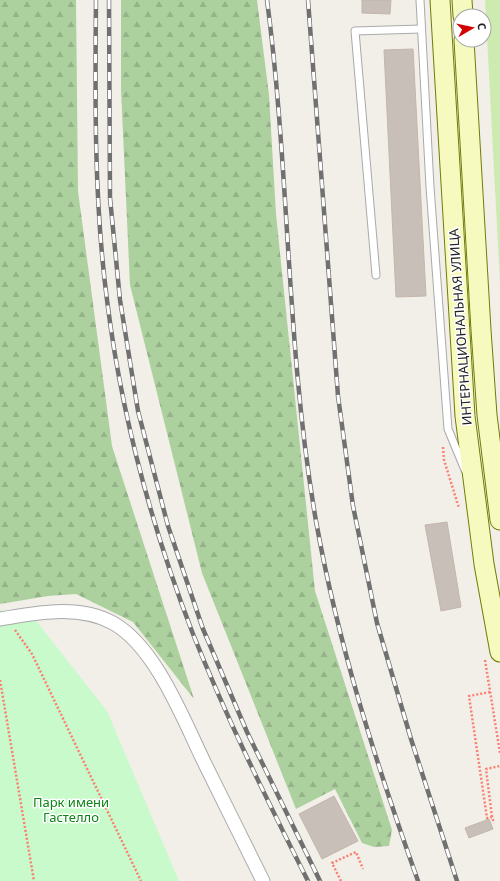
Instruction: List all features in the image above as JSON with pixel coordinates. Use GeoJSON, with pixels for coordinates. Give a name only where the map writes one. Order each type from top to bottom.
{"type":"FeatureCollection","features":[{"type":"Feature","properties":{"kind":"main road","name":"ИНТЕРНАЦИОНАЛЬНАЯ УЛИЦА"},"geometry":{"type":"LineString","coordinates":[[440,0],[476,415],[500,520]]}},
{"type":"Feature","properties":{"kind":"main road","name":"ИНТЕРНАЦИОНАЛЬНАЯ УЛИЦА"},"geometry":{"type":"LineString","coordinates":[[464,48],[476,415],[476,497],[484,564],[500,652]]}},
{"type":"Feature","properties":{"kind":"street"},"geometry":{"type":"LineString","coordinates":[[0,619],[70,611],[92,615],[113,623],[131,636],[146,653],[169,689],[263,881]]}},
{"type":"Feature","properties":{"kind":"lane"},"geometry":{"type":"LineString","coordinates":[[420,0],[430,187],[448,429],[476,497]]}},
{"type":"Feature","properties":{"kind":"lane"},"geometry":{"type":"LineString","coordinates":[[376,275],[355,31],[421,29]]}},
{"type":"Feature","properties":{"kind":"path"},"geometry":{"type":"LineString","coordinates":[[12,627],[32,654],[140,881]]}},
{"type":"Feature","properties":{"kind":"path"},"geometry":{"type":"LineString","coordinates":[[0,680],[34,881]]}},
{"type":"Feature","properties":{"kind":"path"},"geometry":{"type":"LineString","coordinates":[[490,692],[469,696],[487,818],[492,817]]}},
{"type":"Feature","properties":{"kind":"path"},"geometry":{"type":"LineString","coordinates":[[494,823],[486,769],[500,766]]}},
{"type":"Feature","properties":{"kind":"path"},"geometry":{"type":"LineString","coordinates":[[341,881],[332,863],[356,852],[363,869]]}},
{"type":"Feature","properties":{"kind":"green space"},"geometry":{"type":"Polygon","coordinates":[[[0,0],[76,0],[78,191],[112,446],[194,699],[133,622],[76,594],[48,596],[0,604],[0,0]]]}},
{"type":"Feature","properties":{"kind":"green space"},"geometry":{"type":"Polygon","coordinates":[[[121,0],[257,0],[269,95],[276,214],[315,591],[392,830],[389,846],[374,847],[362,843],[335,789],[296,809],[202,573],[130,285],[121,90],[121,0]]]}},
{"type":"Feature","properties":{"kind":"green space"},"geometry":{"type":"Polygon","coordinates":[[[485,0],[500,0],[500,283],[488,48],[492,48],[492,8],[485,8],[485,0]]]}},
{"type":"Feature","properties":{"kind":"green space","name":"Парк имени Гастелло"},"geometry":{"type":"Polygon","coordinates":[[[0,610],[30,613],[107,711],[179,881],[0,881],[0,610]]]}},
{"type":"Feature","properties":{"kind":"building"},"geometry":{"type":"Polygon","coordinates":[[[362,0],[391,0],[390,14],[362,13],[362,0]]]}},
{"type":"Feature","properties":{"kind":"building"},"geometry":{"type":"Polygon","coordinates":[[[413,49],[426,296],[396,297],[384,50],[413,49]]]}},
{"type":"Feature","properties":{"kind":"building"},"geometry":{"type":"Polygon","coordinates":[[[447,522],[461,607],[441,611],[425,525],[447,522]]]}},
{"type":"Feature","properties":{"kind":"building"},"geometry":{"type":"Polygon","coordinates":[[[334,796],[358,841],[322,859],[299,814],[334,796]]]}},
{"type":"Feature","properties":{"kind":"building"},"geometry":{"type":"Polygon","coordinates":[[[489,819],[493,829],[469,838],[465,828],[489,819]]]}},
{"type":"Feature","properties":{"kind":"railway"},"geometry":{"type":"LineString","coordinates":[[96,0],[96,150],[103,263],[113,342],[140,470],[164,553],[193,634],[248,759],[308,881]]}},
{"type":"Feature","properties":{"kind":"railway"},"geometry":{"type":"LineString","coordinates":[[109,0],[110,198],[120,300],[138,411],[168,526],[203,629],[247,732],[320,881]]}},
{"type":"Feature","properties":{"kind":"railway"},"geometry":{"type":"LineString","coordinates":[[267,0],[280,130],[293,326],[299,391],[306,456],[316,521],[335,613],[347,658],[387,792],[418,881]]}},
{"type":"Feature","properties":{"kind":"railway"},"geometry":{"type":"LineString","coordinates":[[308,0],[338,396],[353,506],[377,623],[411,739],[457,881]]}}]}
